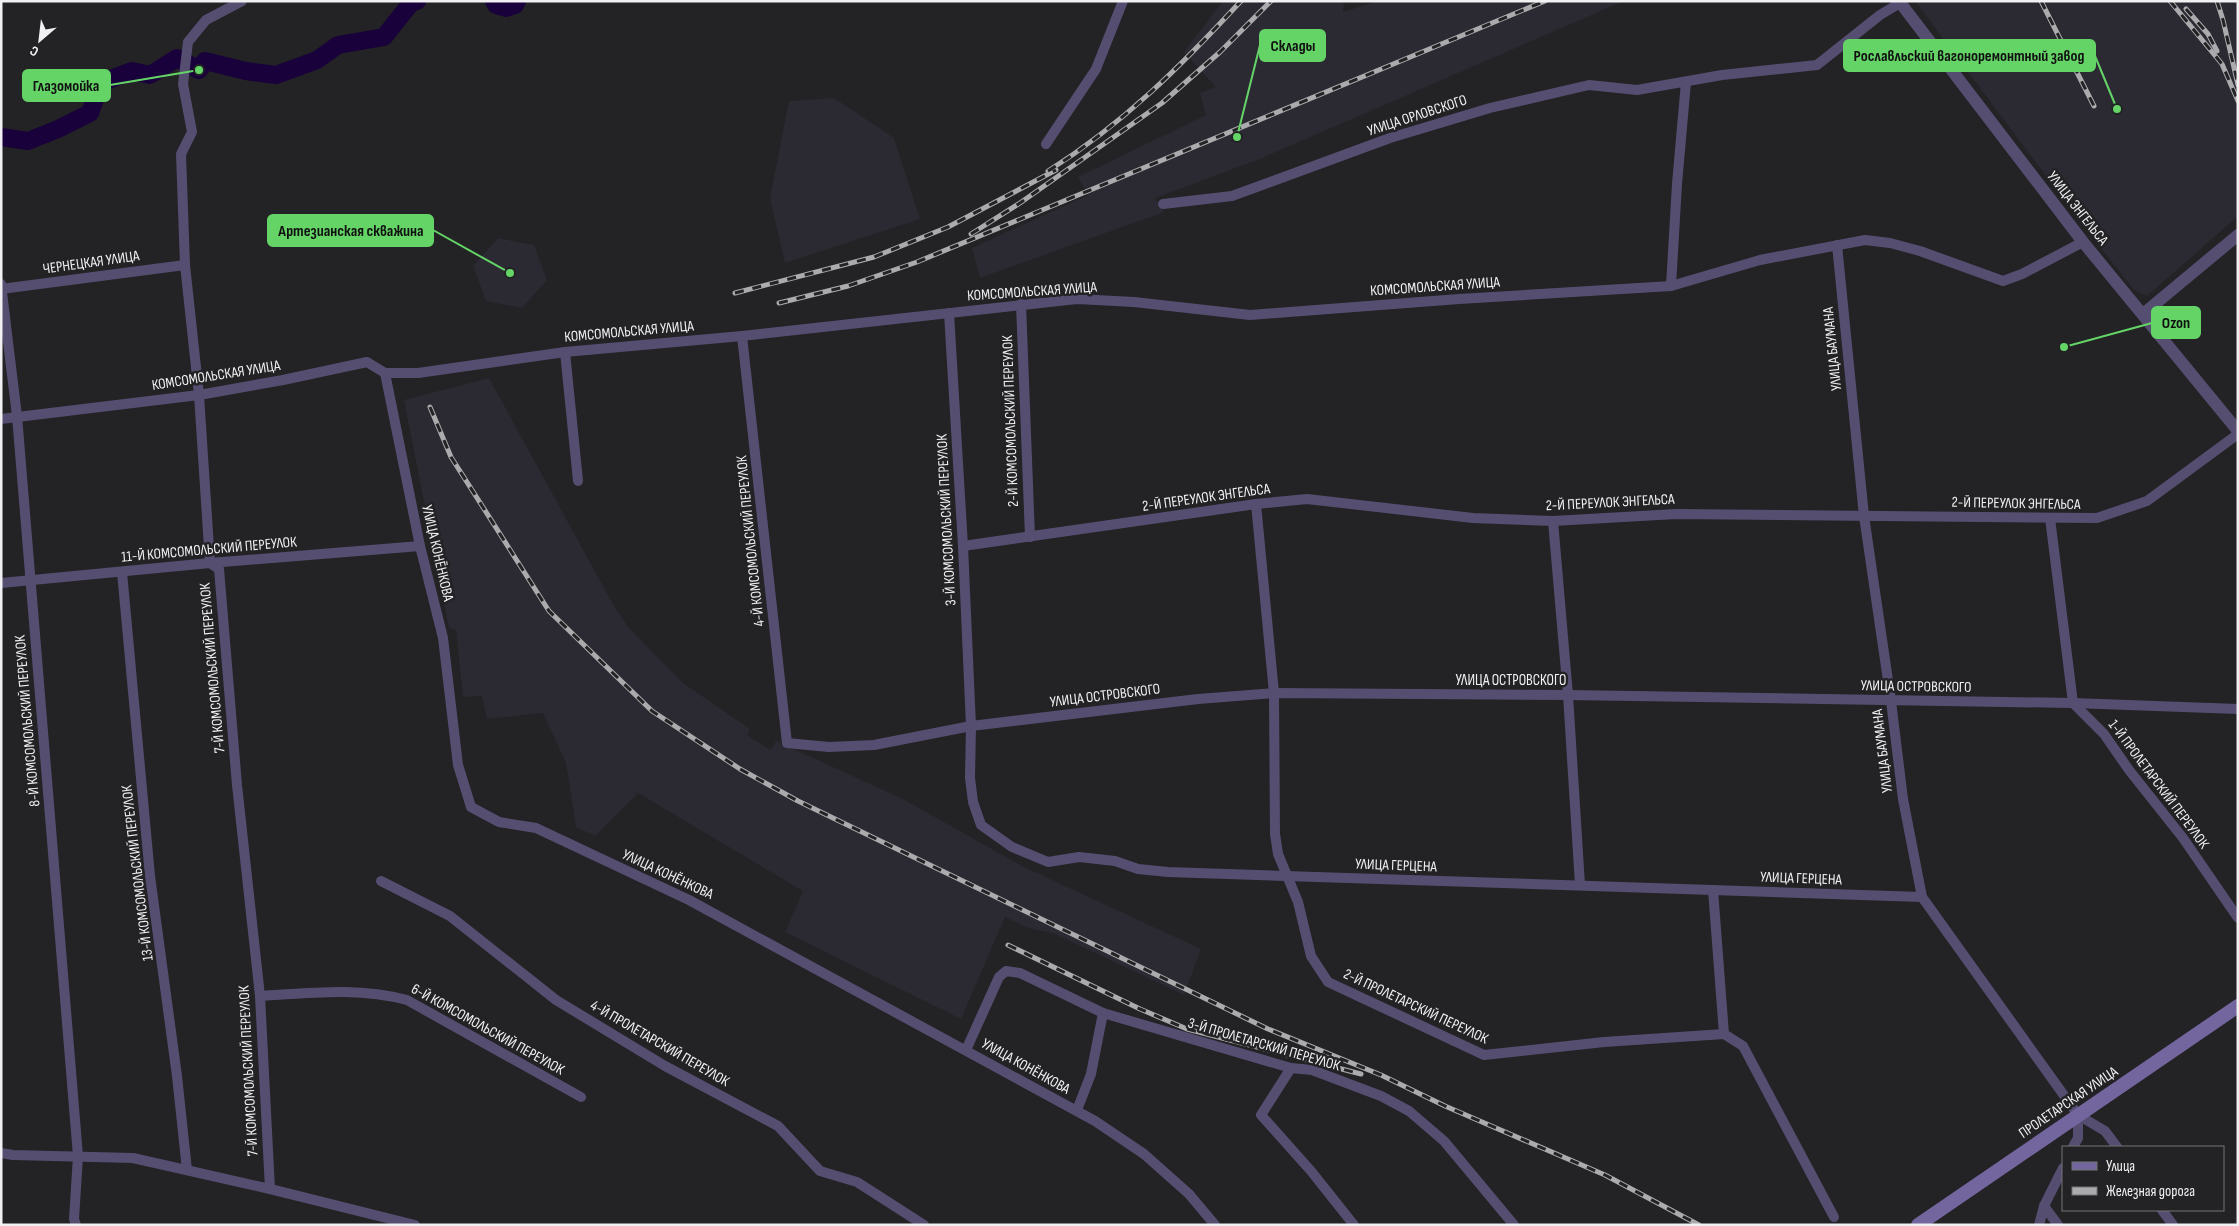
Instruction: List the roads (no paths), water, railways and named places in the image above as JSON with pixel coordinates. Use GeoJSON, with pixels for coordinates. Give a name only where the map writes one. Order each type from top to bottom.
{"type":"FeatureCollection","features":[{"type":"Feature","properties":{"kind":"main road","name":"ПРОЛЕТАРСКАЯ УЛИЦА"},"geometry":{"type":"LineString","coordinates":[[1918,1225],[2238,1006]]}},
{"type":"Feature","properties":{"kind":"street","name":"7-Й КОМСОМОЛЬСКИЙ ПЕРЕУЛОК"},"geometry":{"type":"LineString","coordinates":[[242,1],[206,20],[188,42],[183,84],[192,132],[181,154],[184,265],[199,395],[210,562],[219,569],[237,786],[260,996],[270,1189]]}},
{"type":"Feature","properties":{"kind":"street"},"geometry":{"type":"LineString","coordinates":[[1046,144],[1096,69],[1123,1]]}},
{"type":"Feature","properties":{"kind":"street","name":"УЛИЦА ОРЛОВСКОГО"},"geometry":{"type":"LineString","coordinates":[[1162,204],[1232,196],[1390,138],[1490,108],[1589,85],[1636,90],[1722,74],[1817,65],[1899,2]]}},
{"type":"Feature","properties":{"kind":"street","name":"УЛИЦА ЭНГЕЛЬСА"},"geometry":{"type":"LineString","coordinates":[[1899,2],[2083,242],[2238,432]]}},
{"type":"Feature","properties":{"kind":"street"},"geometry":{"type":"LineString","coordinates":[[1671,286],[1676,184],[1686,82]]}},
{"type":"Feature","properties":{"kind":"street"},"geometry":{"type":"LineString","coordinates":[[2143,314],[2238,235]]}},
{"type":"Feature","properties":{"kind":"street","name":"КОМСОМОЛЬСКАЯ УЛИЦА"},"geometry":{"type":"LineString","coordinates":[[1,419],[199,395],[367,362],[385,373],[418,373],[565,352],[742,336],[1077,299],[1134,302],[1250,315],[1459,299],[1671,286],[1760,260],[1865,240],[1890,243],[1920,251],[2004,281],[2022,274],[2083,242]]}},
{"type":"Feature","properties":{"kind":"street","name":"УЛИЦА БАУМАНА"},"geometry":{"type":"LineString","coordinates":[[1837,245],[1864,516],[1903,799],[1922,897],[2078,1114]]}},
{"type":"Feature","properties":{"kind":"street","name":"ЧЕРНЕЦКАЯ УЛИЦА"},"geometry":{"type":"LineString","coordinates":[[2,287],[184,265]]}},
{"type":"Feature","properties":{"kind":"street","name":"8-Й КОМСОМОЛЬСКИЙ ПЕРЕУЛОК"},"geometry":{"type":"LineString","coordinates":[[2,287],[17,416],[78,1156],[74,1219],[76,1225]]}},
{"type":"Feature","properties":{"kind":"street","name":"2-Й КОМСОМОЛЬСКИЙ ПЕРЕУЛОК"},"geometry":{"type":"LineString","coordinates":[[1020,304],[1030,537]]}},
{"type":"Feature","properties":{"kind":"street","name":"3-Й КОМСОМОЛЬСКИЙ ПЕРЕУЛОК"},"geometry":{"type":"LineString","coordinates":[[949,313],[963,546],[971,726]]}},
{"type":"Feature","properties":{"kind":"street","name":"4-Й КОМСОМОЛЬСКИЙ ПЕРЕУЛОК"},"geometry":{"type":"LineString","coordinates":[[742,336],[787,743]]}},
{"type":"Feature","properties":{"kind":"street"},"geometry":{"type":"LineString","coordinates":[[565,352],[578,481]]}},
{"type":"Feature","properties":{"kind":"street","name":"УЛИЦА КОНЁНКОВА"},"geometry":{"type":"LineString","coordinates":[[385,373],[420,546],[442,638],[458,765],[471,807],[499,822],[536,828],[689,900],[1095,1120],[1144,1154],[1189,1194],[1215,1225]]}},
{"type":"Feature","properties":{"kind":"street","name":"2-Й ПЕРЕУЛОК ЭНГЕЛЬСА"},"geometry":{"type":"LineString","coordinates":[[963,546],[1307,498],[1474,518],[1554,521],[1676,514],[2097,518],[2147,501],[2238,432]]}},
{"type":"Feature","properties":{"kind":"street"},"geometry":{"type":"LineString","coordinates":[[1256,504],[1274,693],[1275,834],[1278,854],[1289,876]]}},
{"type":"Feature","properties":{"kind":"street"},"geometry":{"type":"LineString","coordinates":[[2050,518],[2073,703]]}},
{"type":"Feature","properties":{"kind":"street"},"geometry":{"type":"LineString","coordinates":[[1554,521],[1568,695],[1580,885]]}},
{"type":"Feature","properties":{"kind":"street","name":"11-Й КОМСОМОЛЬСКИЙ ПЕРЕУЛОК"},"geometry":{"type":"LineString","coordinates":[[1,583],[210,562],[420,546]]}},
{"type":"Feature","properties":{"kind":"street","name":"13-Й КОМСОМОЛЬСКИЙ ПЕРЕУЛОК"},"geometry":{"type":"LineString","coordinates":[[122,572],[150,876],[187,1170]]}},
{"type":"Feature","properties":{"kind":"street","name":"УЛИЦА ОСТРОВСКОГО"},"geometry":{"type":"LineString","coordinates":[[787,743],[829,747],[874,745],[971,726],[1198,699],[1274,693],[1568,695],[2073,703],[2238,709]]}},
{"type":"Feature","properties":{"kind":"street","name":"1-Й ПРОЛЕТАРСКИЙ ПЕРЕУЛОК"},"geometry":{"type":"LineString","coordinates":[[2073,703],[2104,734],[2129,770],[2183,838],[2238,918]]}},
{"type":"Feature","properties":{"kind":"street","name":"УЛИЦА ГЕРЦЕНА"},"geometry":{"type":"LineString","coordinates":[[971,726],[970,778],[973,802],[981,825],[1012,847],[1048,862],[1079,857],[1115,861],[1138,869],[1168,872],[1922,897]]}},
{"type":"Feature","properties":{"kind":"street","name":"2-Й ПРОЛЕТАРСКИЙ ПЕРЕУЛОК"},"geometry":{"type":"LineString","coordinates":[[1289,876],[1298,902],[1311,956],[1328,982],[1484,1055],[1604,1042],[1724,1034]]}},
{"type":"Feature","properties":{"kind":"street","name":"4-Й ПРОЛЕТАРСКИЙ ПЕРЕУЛОК"},"geometry":{"type":"LineString","coordinates":[[381,881],[450,916],[556,1000],[664,1066],[778,1126],[820,1171],[857,1182],[924,1225]]}},
{"type":"Feature","properties":{"kind":"street"},"geometry":{"type":"LineString","coordinates":[[1713,890],[1724,1034],[1743,1046],[1834,1217]]}},
{"type":"Feature","properties":{"kind":"street","name":"3-Й ПРОЛЕТАРСКИЙ ПЕРЕУЛОК"},"geometry":{"type":"LineString","coordinates":[[966,1050],[999,977],[1006,971],[1020,973],[1103,1013],[1291,1068],[1312,1070],[1381,1096],[1409,1111],[1444,1140],[1514,1225]]}},
{"type":"Feature","properties":{"kind":"street","name":"6-Й КОМСОМОЛЬСКИЙ ПЕРЕУЛОК"},"geometry":{"type":"LineString","coordinates":[[260,996],[350,991],[380,993],[407,1000],[581,1097]]}},
{"type":"Feature","properties":{"kind":"street"},"geometry":{"type":"LineString","coordinates":[[1077,1110],[1092,1074],[1103,1013]]}},
{"type":"Feature","properties":{"kind":"street"},"geometry":{"type":"LineString","coordinates":[[1291,1068],[1261,1115],[1311,1171],[1354,1225]]}},
{"type":"Feature","properties":{"kind":"street"},"geometry":{"type":"LineString","coordinates":[[2074,1146],[2078,1138],[2078,1114]]}},
{"type":"Feature","properties":{"kind":"street"},"geometry":{"type":"LineString","coordinates":[[2078,1114],[2105,1131],[2116,1146]]}},
{"type":"Feature","properties":{"kind":"street"},"geometry":{"type":"LineString","coordinates":[[1,1153],[13,1155],[133,1158],[270,1189],[415,1225]]}},
{"type":"Feature","properties":{"kind":"street"},"geometry":{"type":"LineString","coordinates":[[2039,1225],[2044,1206],[2062,1170]]}},
{"type":"Feature","properties":{"kind":"street"},"geometry":{"type":"LineString","coordinates":[[2044,1206],[2058,1225]]}},
{"type":"Feature","properties":{"kind":"street"},"geometry":{"type":"LineString","coordinates":[[2163,1211],[2173,1225]]}},
{"type":"Feature","properties":{"kind":"waterway"},"geometry":{"type":"LineString","coordinates":[[1,137],[28,141],[58,129],[90,113],[103,82],[132,71],[150,75],[177,58],[199,70],[205,61],[246,71],[276,75],[317,60],[338,45],[384,37],[411,3],[417,1]]}},
{"type":"Feature","properties":{"kind":"waterway"},"geometry":{"type":"LineString","coordinates":[[494,1],[496,5],[506,8],[515,5],[517,1]]}},
{"type":"Feature","properties":{"kind":"railway"},"geometry":{"type":"LineString","coordinates":[[1048,171],[1101,134],[1150,93],[1241,1]]}},
{"type":"Feature","properties":{"kind":"railway"},"geometry":{"type":"LineString","coordinates":[[971,234],[1020,203],[1162,103],[1220,52],[1271,1]]}},
{"type":"Feature","properties":{"kind":"railway"},"geometry":{"type":"LineString","coordinates":[[779,303],[848,286],[917,262],[1545,1]]}},
{"type":"Feature","properties":{"kind":"railway"},"geometry":{"type":"LineString","coordinates":[[2041,1],[2094,106]]}},
{"type":"Feature","properties":{"kind":"railway"},"geometry":{"type":"LineString","coordinates":[[2170,1],[2222,64],[2238,101]]}},
{"type":"Feature","properties":{"kind":"railway"},"geometry":{"type":"LineString","coordinates":[[2217,1],[2238,85]]}},
{"type":"Feature","properties":{"kind":"railway"},"geometry":{"type":"LineString","coordinates":[[2186,9],[2208,34],[2217,51]]}},
{"type":"Feature","properties":{"kind":"railway"},"geometry":{"type":"LineString","coordinates":[[735,293],[874,257],[948,227],[1056,170]]}},
{"type":"Feature","properties":{"kind":"railway"},"geometry":{"type":"LineString","coordinates":[[430,407],[451,457],[549,611],[652,711],[740,769],[798,801],[1268,1029],[1381,1075],[1445,1106],[1605,1175],[1699,1225]]}},
{"type":"Feature","properties":{"kind":"railway"},"geometry":{"type":"LineString","coordinates":[[1008,945],[1140,1009],[1187,1029],[1361,1074]]}},
{"type":"Feature","properties":{"kind":"place","name":"Глазомойка"},"geometry":{"type":"Point","coordinates":[199,70]}},
{"type":"Feature","properties":{"kind":"place","name":"Рославльский вагоноремонтный завод"},"geometry":{"type":"Point","coordinates":[2117,109]}},
{"type":"Feature","properties":{"kind":"place","name":"Склады"},"geometry":{"type":"Point","coordinates":[1237,137]}},
{"type":"Feature","properties":{"kind":"place","name":"Артезианская скважина"},"geometry":{"type":"Point","coordinates":[510,273]}},
{"type":"Feature","properties":{"kind":"place","name":"Ozon"},"geometry":{"type":"Point","coordinates":[2064,347]}}]}
